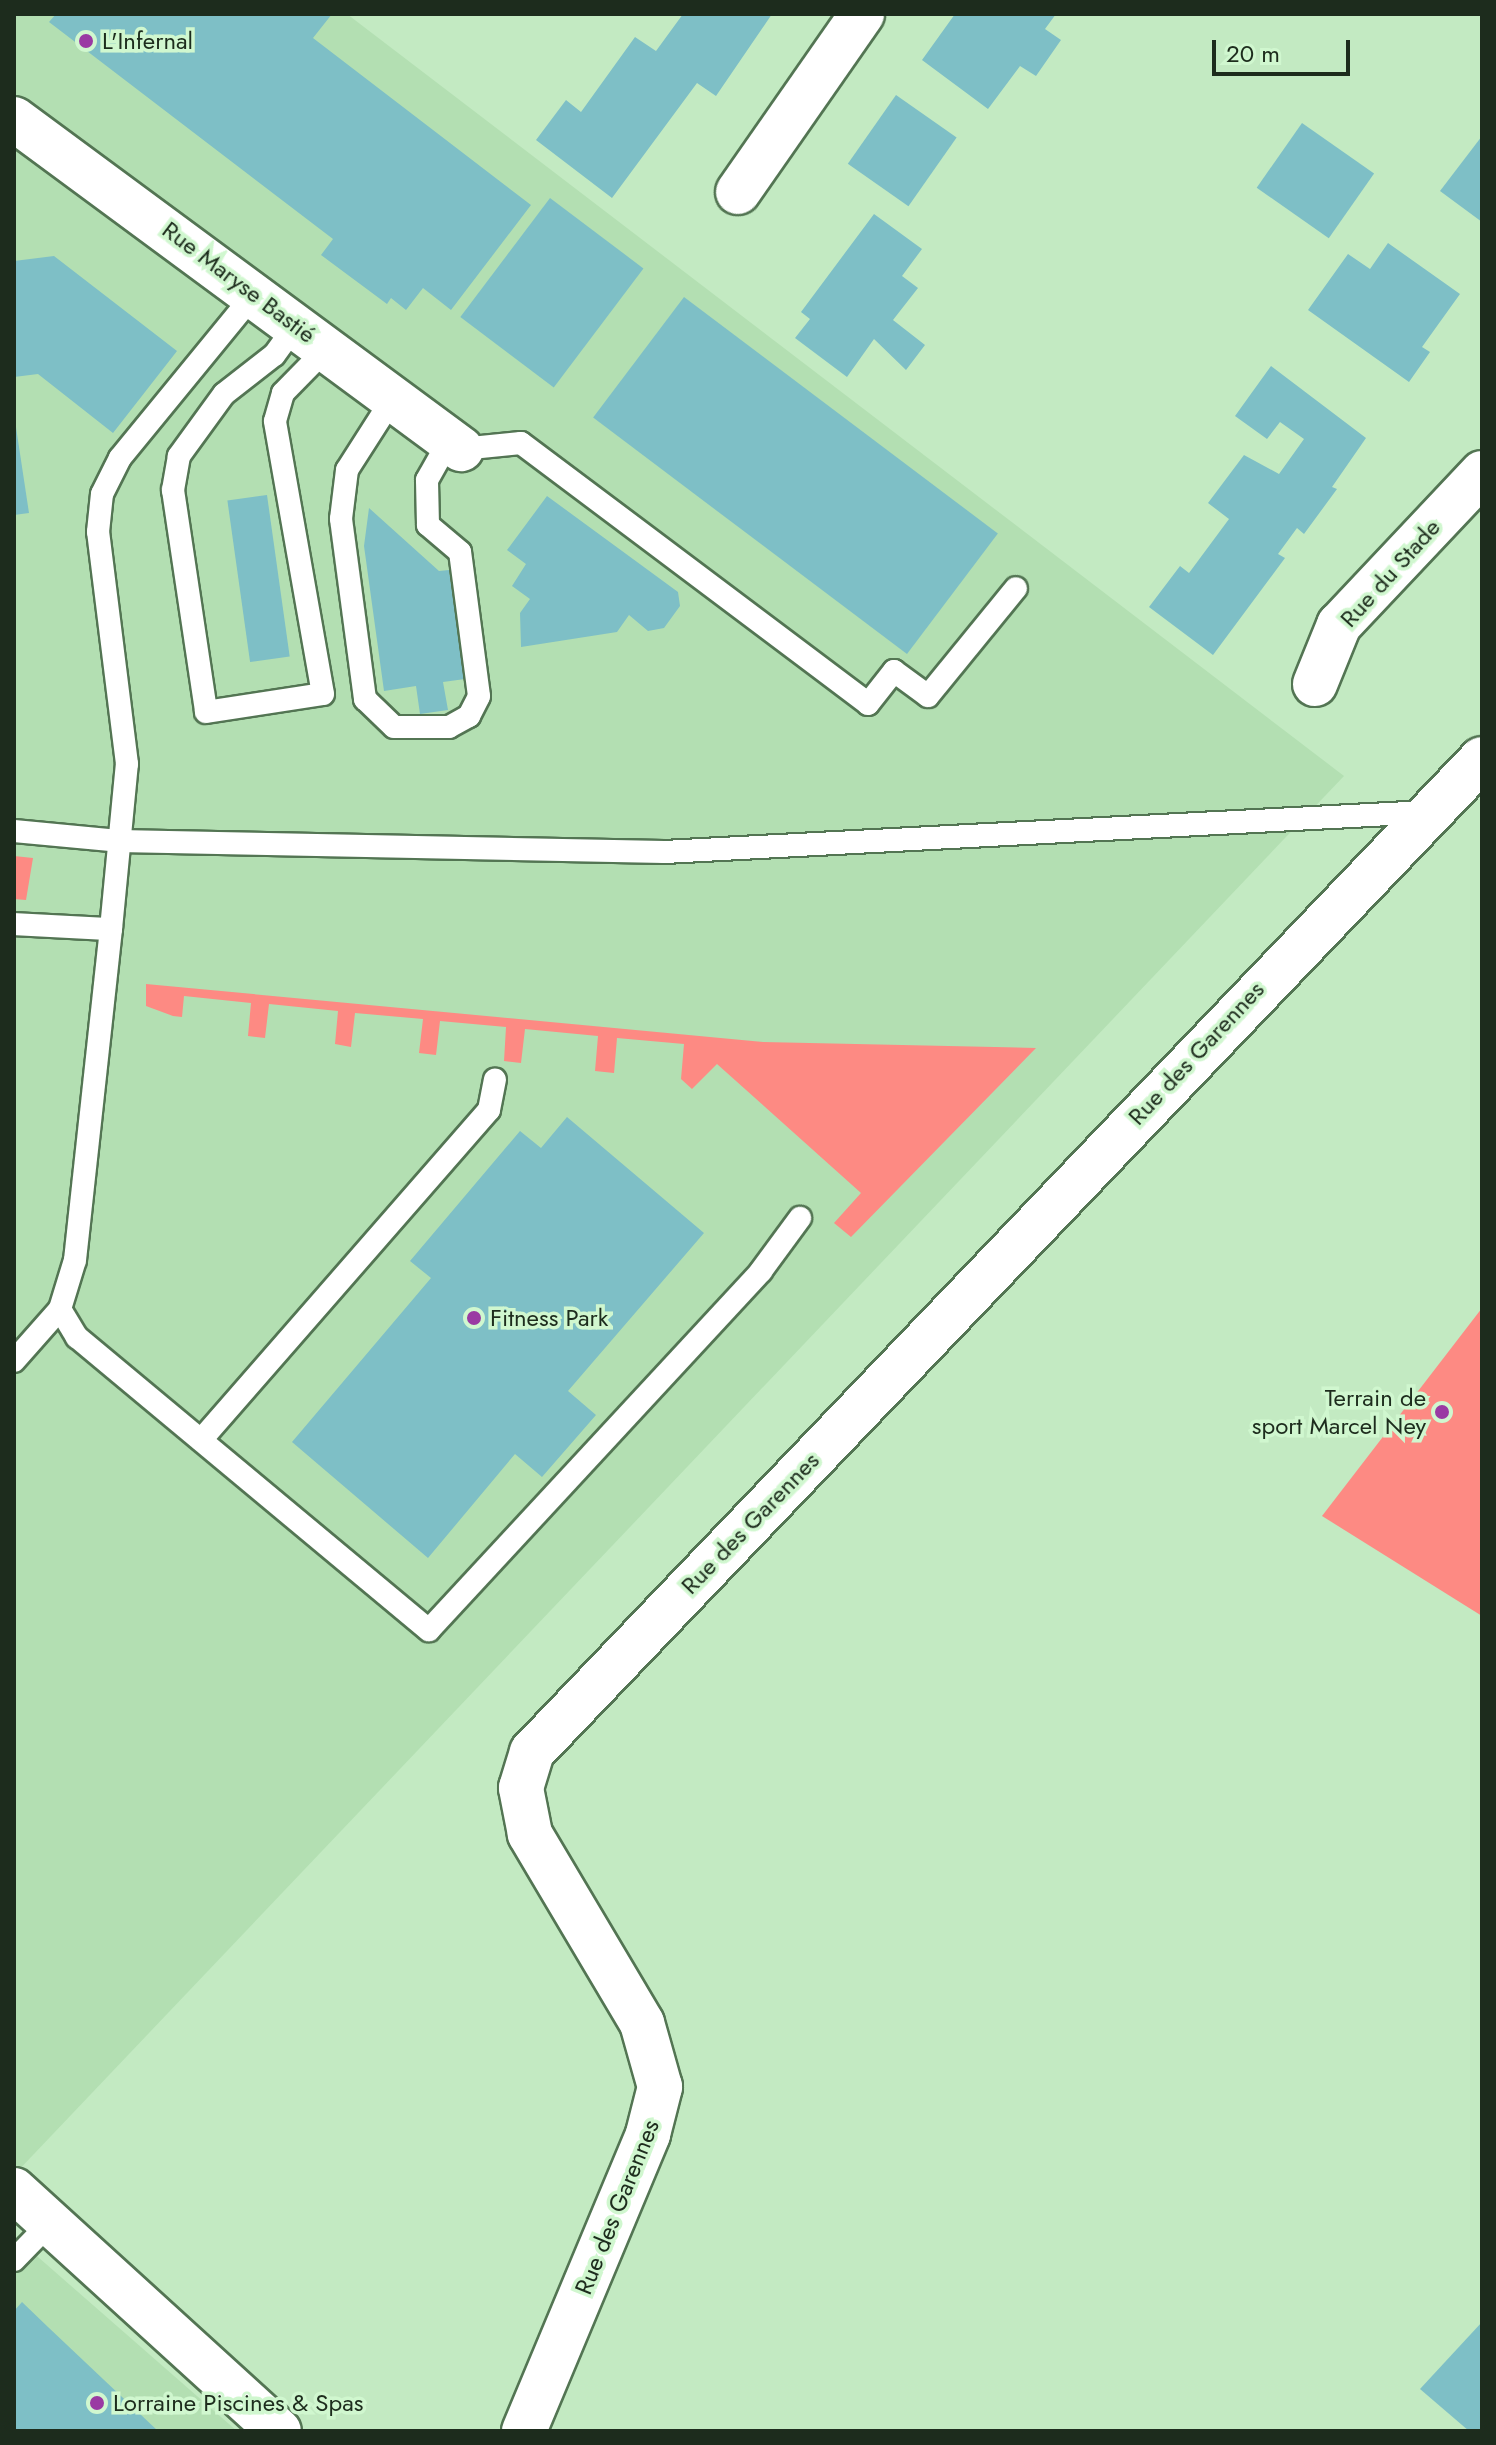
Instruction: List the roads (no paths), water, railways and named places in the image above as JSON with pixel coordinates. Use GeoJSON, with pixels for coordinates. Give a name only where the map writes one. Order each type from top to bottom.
{"type":"FeatureCollection","features":[{"type":"Feature","properties":{"kind":"street"},"geometry":{"type":"LineString","coordinates":[[738,192],[862,14]]}},
{"type":"Feature","properties":{"kind":"street","name":"Rue Maryse Bastié"},"geometry":{"type":"LineString","coordinates":[[14,119],[455,445]]}},
{"type":"Feature","properties":{"kind":"street","name":"Rue du Stade"},"geometry":{"type":"LineString","coordinates":[[1315,684],[1339,625],[1482,473]]}},
{"type":"Feature","properties":{"kind":"street","name":"Rue des Garennes"},"geometry":{"type":"LineString","coordinates":[[524,2431],[648,2134],[660,2087],[642,2023],[530,1834],[521,1788],[532,1752],[1482,759]]}},
{"type":"Feature","properties":{"kind":"street"},"geometry":{"type":"LineString","coordinates":[[14,2190],[279,2431]]}},
{"type":"Feature","properties":{"kind":"lane"},"geometry":{"type":"LineString","coordinates":[[14,1361],[60,1309],[75,1260],[111,929],[127,764],[98,532],[102,494],[120,458],[254,294]]}},
{"type":"Feature","properties":{"kind":"lane"},"geometry":{"type":"LineString","coordinates":[[311,336],[283,393],[275,421],[323,694],[206,712],[173,490],[179,456],[224,394],[274,355],[311,336]]}},
{"type":"Feature","properties":{"kind":"lane"},"geometry":{"type":"LineString","coordinates":[[393,398],[347,470],[341,519],[365,699],[394,727],[449,727],[469,716],[479,696],[460,552],[428,525],[427,480],[455,445],[521,443],[868,704],[894,671],[928,696],[1016,588]]}},
{"type":"Feature","properties":{"kind":"lane"},"geometry":{"type":"LineString","coordinates":[[14,831],[119,841],[664,852],[1430,812]]}},
{"type":"Feature","properties":{"kind":"lane"},"geometry":{"type":"LineString","coordinates":[[14,924],[111,929]]}},
{"type":"Feature","properties":{"kind":"lane"},"geometry":{"type":"LineString","coordinates":[[201,1440],[489,1110],[495,1080]]}},
{"type":"Feature","properties":{"kind":"lane"},"geometry":{"type":"LineString","coordinates":[[60,1309],[77,1337],[429,1630],[761,1271],[800,1218]]}},
{"type":"Feature","properties":{"kind":"lane"},"geometry":{"type":"LineString","coordinates":[[14,2260],[51,2222]]}},
{"type":"Feature","properties":{"kind":"place","name":"L'Infernal"},"geometry":{"type":"Point","coordinates":[86,41]}},
{"type":"Feature","properties":{"kind":"place","name":"Fitness Park"},"geometry":{"type":"Point","coordinates":[474,1318]}},
{"type":"Feature","properties":{"kind":"place","name":"Terrain de sport Marcel Ney"},"geometry":{"type":"Point","coordinates":[1442,1412]}},
{"type":"Feature","properties":{"kind":"place","name":"Lorraine Piscines & Spas"},"geometry":{"type":"Point","coordinates":[97,2403]}}]}
